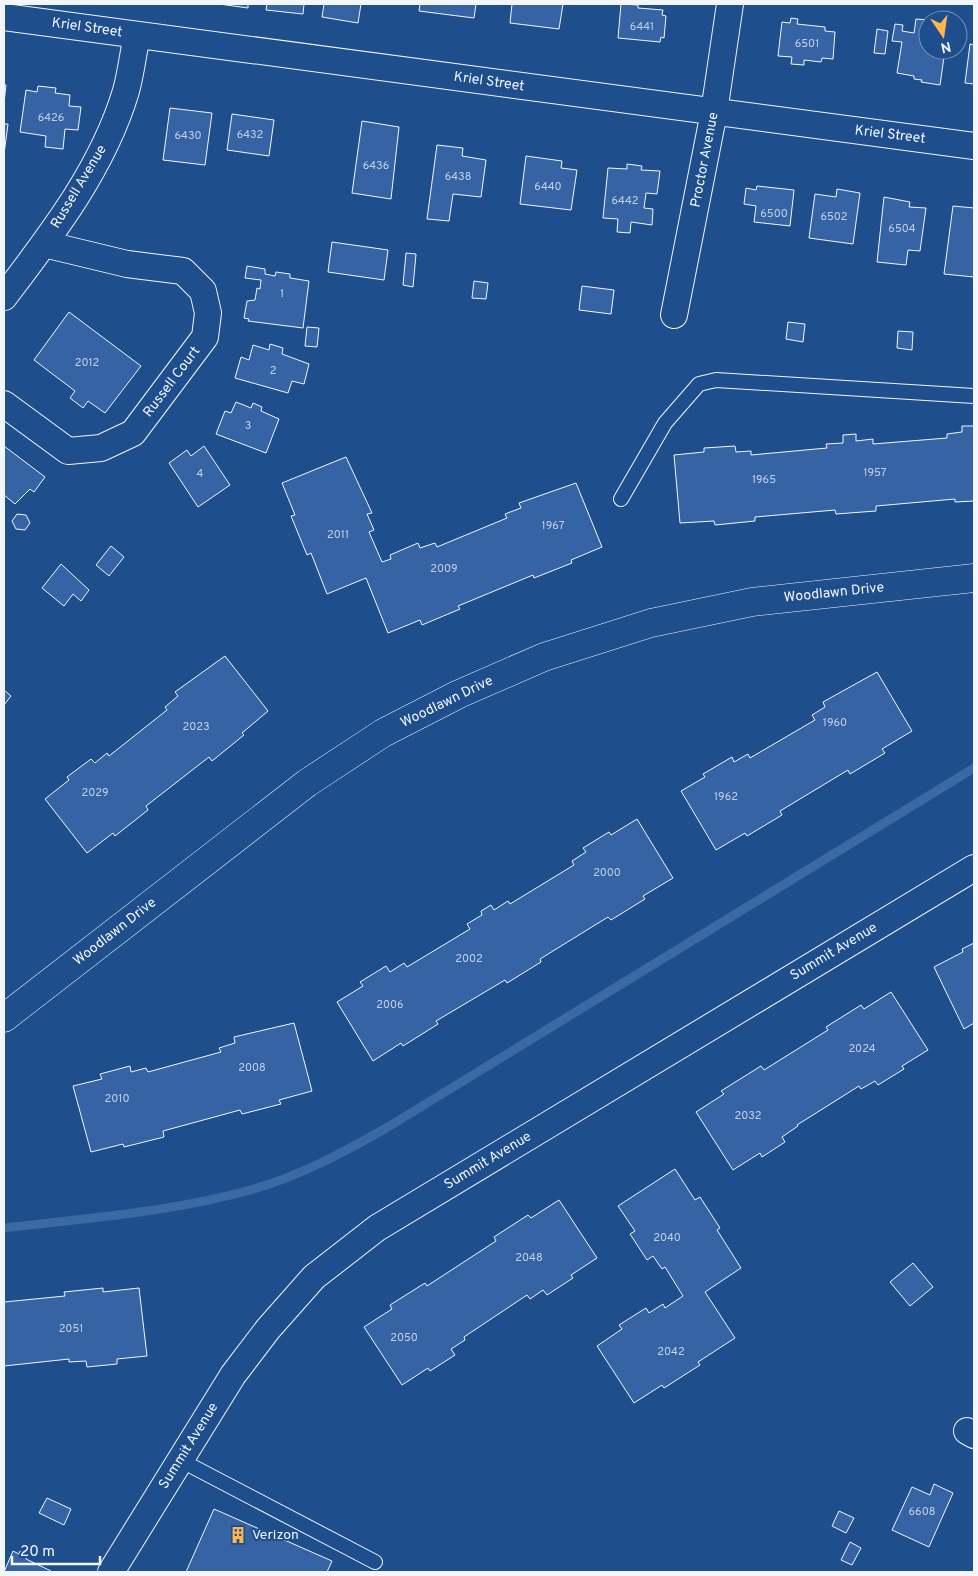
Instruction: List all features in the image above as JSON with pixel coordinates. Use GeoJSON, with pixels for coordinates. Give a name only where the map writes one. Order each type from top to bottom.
{"type":"FeatureCollection","features":[{"type":"Feature","properties":{"kind":"main road","name":"Woodlawn Drive"},"geometry":{"type":"LineString","coordinates":[[4,1018],[306,783],[383,733],[459,694],[544,657],[651,623],[752,602],[974,578]]}},
{"type":"Feature","properties":{"kind":"street","name":"Proctor Avenue"},"geometry":{"type":"LineString","coordinates":[[674,315],[714,112],[730,4]]}},
{"type":"Feature","properties":{"kind":"street","name":"Kriel Street"},"geometry":{"type":"LineString","coordinates":[[4,17],[974,146]]}},
{"type":"Feature","properties":{"kind":"street","name":"Russell Avenue"},"geometry":{"type":"LineString","coordinates":[[4,297],[44,244],[88,175],[109,135],[126,91],[137,35]]}},
{"type":"Feature","properties":{"kind":"street","name":"Russell Court"},"geometry":{"type":"LineString","coordinates":[[4,404],[68,451],[101,448],[133,433],[205,337],[208,313],[203,291],[183,271],[127,264],[44,244]]}},
{"type":"Feature","properties":{"kind":"street","name":"Summit Avenue"},"geometry":{"type":"LineString","coordinates":[[111,1572],[233,1375],[268,1329],[314,1277],[377,1228],[974,868]]}},
{"type":"Feature","properties":{"kind":"lane"},"geometry":{"type":"LineString","coordinates":[[621,499],[665,423],[699,384],[716,380],[974,396]]}},
{"type":"Feature","properties":{"kind":"lane"},"geometry":{"type":"LineString","coordinates":[[180,1460],[375,1562]]}},
{"type":"Feature","properties":{"kind":"building"},"geometry":{"type":"Polygon","coordinates":[[[219,4],[248,4],[248,8],[219,4]]]}},
{"type":"Feature","properties":{"kind":"building"},"geometry":{"type":"Polygon","coordinates":[[[267,4],[304,4],[303,14],[266,10],[267,4]]]}},
{"type":"Feature","properties":{"kind":"building"},"geometry":{"type":"Polygon","coordinates":[[[324,4],[361,4],[358,23],[322,17],[324,4]]]}},
{"type":"Feature","properties":{"kind":"building"},"geometry":{"type":"Polygon","coordinates":[[[420,4],[476,4],[474,18],[419,11],[420,4]]]}},
{"type":"Feature","properties":{"kind":"building"},"geometry":{"type":"Polygon","coordinates":[[[512,4],[563,4],[559,29],[510,23],[512,4]]]}},
{"type":"Feature","properties":{"kind":"building"},"geometry":{"type":"Polygon","coordinates":[[[621,4],[638,5],[638,8],[663,10],[662,15],[666,16],[664,38],[661,37],[660,42],[618,38],[621,4]]]}},
{"type":"Feature","properties":{"kind":"building"},"geometry":{"type":"Polygon","coordinates":[[[791,18],[798,19],[797,24],[825,27],[825,31],[835,32],[833,59],[822,58],[821,62],[804,60],[804,65],[791,64],[792,57],[778,56],[782,22],[790,23],[791,18]]]}},
{"type":"Feature","properties":{"kind":"building"},"geometry":{"type":"Polygon","coordinates":[[[916,19],[918,19],[918,60],[944,60],[940,85],[921,82],[922,80],[914,79],[914,76],[897,73],[902,42],[892,41],[895,24],[903,25],[902,31],[914,33],[916,19]]]}},
{"type":"Feature","properties":{"kind":"building"},"geometry":{"type":"Polygon","coordinates":[[[877,29],[888,31],[885,54],[874,53],[877,29]]]}},
{"type":"Feature","properties":{"kind":"building"},"geometry":{"type":"Polygon","coordinates":[[[970,44],[974,45],[974,84],[965,83],[970,44]]]}},
{"type":"Feature","properties":{"kind":"building"},"geometry":{"type":"Polygon","coordinates":[[[4,85],[6,85],[4,103],[4,85]]]}},
{"type":"Feature","properties":{"kind":"building"},"geometry":{"type":"Polygon","coordinates":[[[38,86],[56,88],[55,93],[70,95],[69,106],[81,107],[78,130],[65,129],[63,149],[45,147],[46,136],[20,132],[26,90],[37,92],[38,86]]]}},
{"type":"Feature","properties":{"kind":"building"},"geometry":{"type":"Polygon","coordinates":[[[170,108],[212,113],[205,165],[163,160],[170,108]]]}},
{"type":"Feature","properties":{"kind":"building"},"geometry":{"type":"Polygon","coordinates":[[[232,114],[274,120],[269,156],[227,150],[232,114]]]}},
{"type":"Feature","properties":{"kind":"building"},"geometry":{"type":"Polygon","coordinates":[[[362,121],[399,127],[391,199],[352,193],[362,121]]]}},
{"type":"Feature","properties":{"kind":"building"},"geometry":{"type":"Polygon","coordinates":[[[4,124],[8,124],[4,154],[4,124]]]}},
{"type":"Feature","properties":{"kind":"building"},"geometry":{"type":"Polygon","coordinates":[[[437,145],[463,148],[462,156],[486,160],[481,197],[453,194],[449,221],[427,219],[437,145]]]}},
{"type":"Feature","properties":{"kind":"building"},"geometry":{"type":"Polygon","coordinates":[[[526,156],[562,161],[561,168],[577,170],[571,210],[520,204],[526,156]]]}},
{"type":"Feature","properties":{"kind":"building"},"geometry":{"type":"Polygon","coordinates":[[[627,164],[642,166],[641,170],[660,171],[657,194],[646,193],[644,208],[653,209],[652,225],[631,222],[630,233],[617,232],[618,219],[603,218],[608,168],[627,169],[627,164]]]}},
{"type":"Feature","properties":{"kind":"building"},"geometry":{"type":"Polygon","coordinates":[[[757,186],[794,190],[790,226],[754,222],[756,206],[744,204],[746,188],[756,190],[757,186]]]}},
{"type":"Feature","properties":{"kind":"building"},"geometry":{"type":"Polygon","coordinates":[[[837,189],[860,193],[853,244],[809,238],[815,194],[836,197],[837,189]]]}},
{"type":"Feature","properties":{"kind":"building"},"geometry":{"type":"Polygon","coordinates":[[[884,197],[910,202],[909,207],[926,208],[920,251],[908,250],[906,265],[877,262],[884,197]]]}},
{"type":"Feature","properties":{"kind":"building"},"geometry":{"type":"Polygon","coordinates":[[[953,206],[974,208],[974,277],[944,274],[953,206]]]}},
{"type":"Feature","properties":{"kind":"building"},"geometry":{"type":"Polygon","coordinates":[[[332,242],[388,250],[384,280],[328,272],[332,242]]]}},
{"type":"Feature","properties":{"kind":"building"},"geometry":{"type":"Polygon","coordinates":[[[406,253],[416,254],[413,287],[403,285],[406,253]]]}},
{"type":"Feature","properties":{"kind":"building"},"geometry":{"type":"Polygon","coordinates":[[[247,266],[265,269],[265,274],[275,276],[276,272],[290,274],[290,278],[309,281],[303,328],[248,321],[249,319],[244,318],[247,301],[255,300],[257,288],[260,289],[261,280],[245,278],[247,266]]]}},
{"type":"Feature","properties":{"kind":"building"},"geometry":{"type":"Polygon","coordinates":[[[474,281],[488,283],[486,299],[472,298],[474,281]]]}},
{"type":"Feature","properties":{"kind":"building"},"geometry":{"type":"Polygon","coordinates":[[[582,286],[614,290],[611,314],[579,310],[582,286]]]}},
{"type":"Feature","properties":{"kind":"building"},"geometry":{"type":"Polygon","coordinates":[[[69,312],[141,366],[105,413],[88,401],[83,408],[70,398],[75,391],[34,360],[69,312]]]}},
{"type":"Feature","properties":{"kind":"building"},"geometry":{"type":"Polygon","coordinates":[[[788,322],[805,324],[803,342],[786,339],[788,322]]]}},
{"type":"Feature","properties":{"kind":"building"},"geometry":{"type":"Polygon","coordinates":[[[307,327],[319,328],[317,347],[305,346],[307,327]]]}},
{"type":"Feature","properties":{"kind":"building"},"geometry":{"type":"Polygon","coordinates":[[[898,331],[913,332],[912,350],[897,348],[898,331]]]}},
{"type":"Feature","properties":{"kind":"building"},"geometry":{"type":"Polygon","coordinates":[[[270,344],[283,348],[282,354],[309,364],[304,384],[292,381],[288,393],[235,378],[241,357],[249,360],[253,345],[269,350],[270,344]]]}},
{"type":"Feature","properties":{"kind":"building"},"geometry":{"type":"Polygon","coordinates":[[[236,402],[251,408],[253,403],[262,407],[261,411],[279,419],[266,453],[216,434],[225,411],[231,413],[236,402]]]}},
{"type":"Feature","properties":{"kind":"building"},"geometry":{"type":"Polygon","coordinates":[[[962,426],[974,426],[974,501],[955,502],[955,499],[876,506],[876,511],[836,514],[835,510],[755,517],[755,521],[715,525],[714,521],[680,523],[674,455],[704,452],[704,448],[735,446],[736,452],[751,451],[751,455],[827,448],[826,444],[843,443],[843,435],[856,434],[856,441],[873,439],[873,444],[947,438],[947,434],[962,432],[962,426]]]}},
{"type":"Feature","properties":{"kind":"building"},"geometry":{"type":"Polygon","coordinates":[[[4,446],[45,477],[34,492],[30,489],[15,504],[4,495],[4,446]]]}},
{"type":"Feature","properties":{"kind":"building"},"geometry":{"type":"Polygon","coordinates":[[[204,446],[230,485],[198,507],[169,463],[187,450],[191,456],[204,446]]]}},
{"type":"Feature","properties":{"kind":"building"},"geometry":{"type":"Polygon","coordinates":[[[346,457],[372,513],[367,514],[374,530],[369,532],[382,562],[391,559],[390,555],[418,543],[420,548],[435,543],[437,547],[507,518],[505,514],[521,508],[519,503],[576,483],[602,547],[571,560],[572,563],[534,578],[533,575],[458,606],[460,609],[422,625],[420,620],[388,633],[366,578],[327,594],[311,553],[307,555],[291,516],[295,515],[282,483],[346,457]]]}},
{"type":"Feature","properties":{"kind":"building"},"geometry":{"type":"Polygon","coordinates":[[[17,514],[26,515],[30,523],[25,530],[16,529],[12,521],[17,514]]]}},
{"type":"Feature","properties":{"kind":"building"},"geometry":{"type":"Polygon","coordinates":[[[111,546],[124,557],[109,576],[96,565],[111,546]]]}},
{"type":"Feature","properties":{"kind":"building"},"geometry":{"type":"Polygon","coordinates":[[[61,564],[89,590],[81,601],[73,594],[64,606],[42,588],[61,564]]]}},
{"type":"Feature","properties":{"kind":"building"},"geometry":{"type":"Polygon","coordinates":[[[225,656],[268,711],[242,733],[244,735],[212,761],[209,757],[146,806],[148,810],[115,836],[113,833],[87,853],[45,799],[69,780],[67,777],[91,759],[95,763],[107,753],[109,756],[167,710],[165,707],[178,696],[175,692],[225,656]]]}},
{"type":"Feature","properties":{"kind":"building"},"geometry":{"type":"Polygon","coordinates":[[[877,672],[912,731],[882,749],[885,753],[850,774],[848,770],[780,811],[782,815],[747,836],[745,833],[716,850],[681,791],[705,777],[703,774],[732,757],[734,762],[748,754],[750,758],[815,720],[812,715],[825,707],[823,702],[877,672]]]}},
{"type":"Feature","properties":{"kind":"building"},"geometry":{"type":"Polygon","coordinates":[[[4,690],[11,696],[4,705],[4,690]]]}},
{"type":"Feature","properties":{"kind":"building"},"geometry":{"type":"Polygon","coordinates":[[[637,819],[673,878],[643,896],[645,899],[611,920],[608,917],[540,959],[541,962],[507,983],[505,980],[436,1021],[438,1024],[403,1046],[401,1043],[373,1061],[337,1002],[363,986],[360,982],[386,966],[390,972],[404,963],[407,967],[470,929],[467,924],[482,915],[481,911],[491,905],[494,910],[508,901],[510,904],[574,865],[572,861],[586,852],[583,848],[609,832],[611,835],[637,819]]]}},
{"type":"Feature","properties":{"kind":"building"},"geometry":{"type":"Polygon","coordinates":[[[974,943],[974,1023],[964,1029],[934,967],[963,952],[962,949],[974,943]]]}},
{"type":"Feature","properties":{"kind":"building"},"geometry":{"type":"Polygon","coordinates":[[[891,992],[928,1050],[902,1066],[904,1069],[878,1085],[875,1081],[861,1089],[859,1086],[797,1125],[782,1137],[785,1142],[762,1157],[760,1153],[733,1170],[696,1112],[724,1094],[721,1091],[761,1066],[764,1070],[828,1030],[826,1027],[861,1005],[864,1009],[891,992]]]}},
{"type":"Feature","properties":{"kind":"building"},"geometry":{"type":"Polygon","coordinates":[[[294,1023],[312,1091],[279,1100],[281,1104],[242,1114],[240,1110],[163,1131],[164,1137],[124,1147],[123,1144],[91,1152],[73,1086],[102,1079],[100,1074],[130,1066],[131,1072],[146,1068],[148,1072],[221,1052],[219,1048],[235,1043],[234,1037],[294,1023]]]}},
{"type":"Feature","properties":{"kind":"building"},"geometry":{"type":"Polygon","coordinates":[[[675,1169],[695,1200],[700,1197],[720,1228],[717,1230],[741,1268],[705,1292],[735,1338],[698,1362],[700,1365],[664,1388],[662,1385],[634,1403],[597,1346],[622,1329],[619,1325],[646,1308],[649,1313],[663,1304],[665,1308],[683,1296],[665,1267],[662,1269],[653,1256],[647,1260],[630,1234],[635,1231],[618,1206],[675,1169]]]}},
{"type":"Feature","properties":{"kind":"building"},"geometry":{"type":"Polygon","coordinates":[[[559,1200],[597,1258],[571,1275],[573,1278],[547,1295],[543,1290],[530,1299],[527,1295],[464,1337],[465,1340],[451,1349],[455,1355],[430,1371],[428,1368],[402,1385],[364,1327],[392,1309],[390,1305],[425,1283],[427,1286],[496,1241],[494,1237],[528,1215],[531,1218],[559,1200]]]}},
{"type":"Feature","properties":{"kind":"building"},"geometry":{"type":"Polygon","coordinates":[[[913,1263],[933,1287],[910,1306],[890,1282],[913,1263]]]}},
{"type":"Feature","properties":{"kind":"building"},"geometry":{"type":"Polygon","coordinates":[[[103,1288],[103,1292],[139,1288],[147,1356],[117,1359],[117,1364],[87,1367],[86,1361],[69,1362],[69,1359],[4,1366],[4,1302],[65,1296],[64,1292],[103,1288]]]}},
{"type":"Feature","properties":{"kind":"building"},"geometry":{"type":"Polygon","coordinates":[[[934,1484],[953,1493],[929,1547],[892,1530],[912,1487],[930,1495],[934,1484]]]}},
{"type":"Feature","properties":{"kind":"building"},"geometry":{"type":"Polygon","coordinates":[[[47,1498],[71,1509],[64,1525],[39,1513],[47,1498]]]}},
{"type":"Feature","properties":{"kind":"building","name":"Verizon"},"geometry":{"type":"Polygon","coordinates":[[[214,1509],[332,1561],[327,1572],[186,1572],[214,1509]]]}},
{"type":"Feature","properties":{"kind":"building"},"geometry":{"type":"Polygon","coordinates":[[[839,1511],[854,1518],[846,1533],[832,1526],[839,1511]]]}},
{"type":"Feature","properties":{"kind":"building"},"geometry":{"type":"Polygon","coordinates":[[[850,1542],[861,1548],[852,1565],[841,1560],[850,1542]]]}},
{"type":"Feature","properties":{"kind":"building"},"geometry":{"type":"Polygon","coordinates":[[[13,1551],[19,1554],[20,1551],[28,1554],[26,1559],[51,1571],[4,1572],[13,1551]]]}},
{"type":"Feature","properties":{"kind":"waterway"},"geometry":{"type":"LineString","coordinates":[[4,1228],[161,1209],[223,1197],[272,1183],[323,1162],[388,1127],[974,768]]}},
{"type":"Feature","properties":{"kind":"place","name":"Verizon"},"geometry":{"type":"Point","coordinates":[238,1535]}}]}
